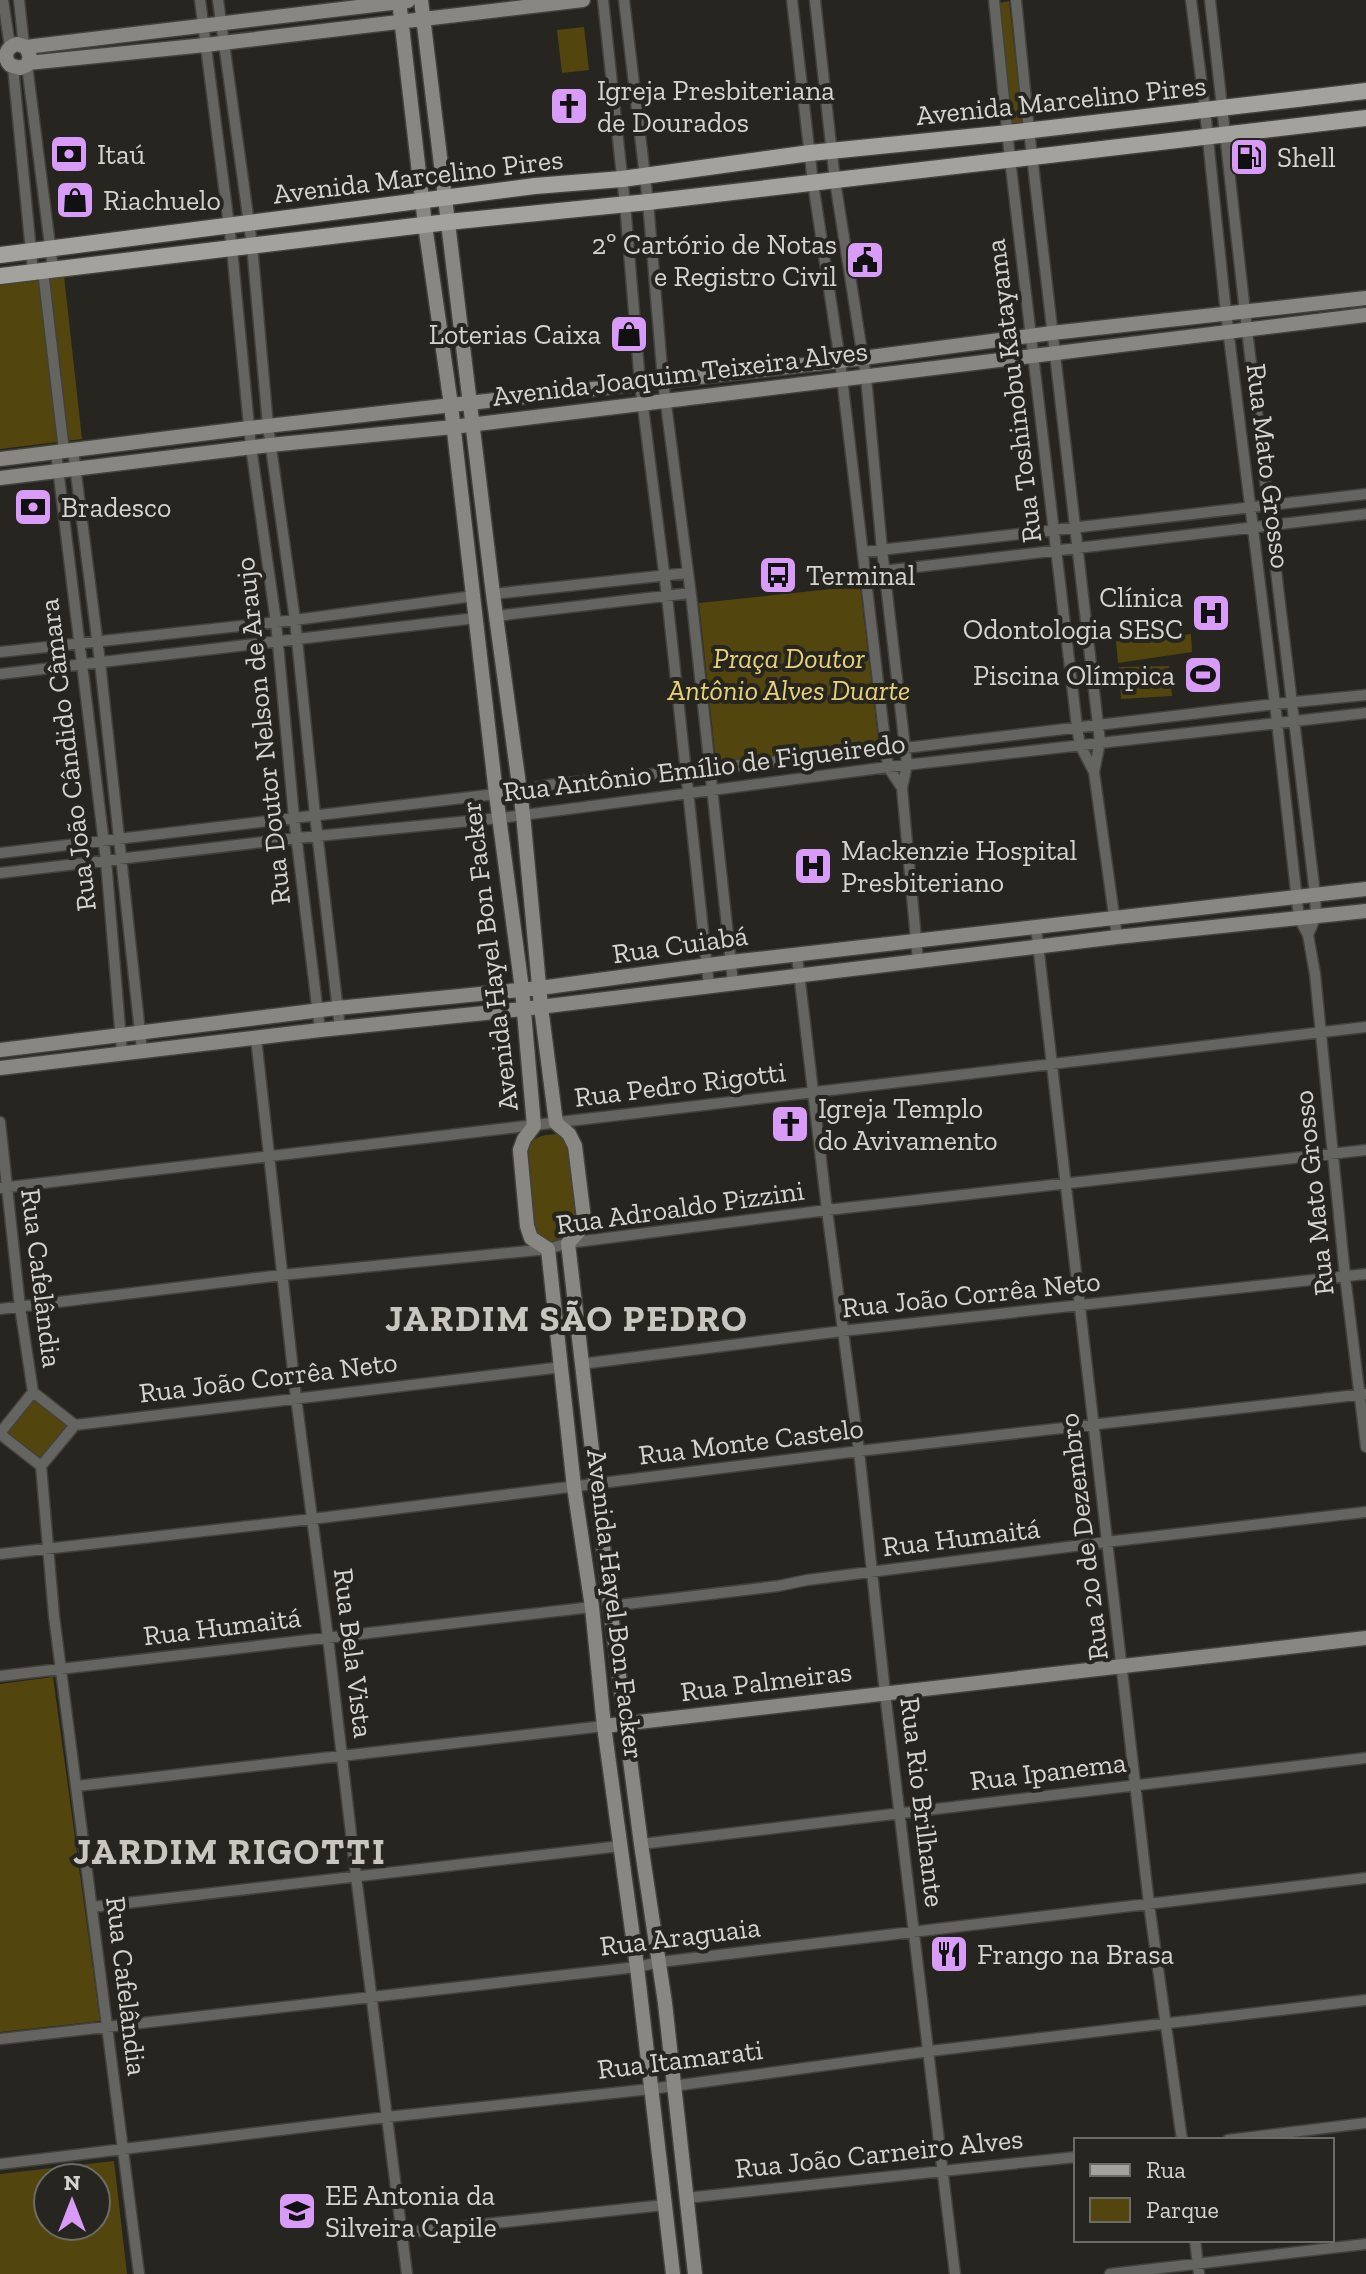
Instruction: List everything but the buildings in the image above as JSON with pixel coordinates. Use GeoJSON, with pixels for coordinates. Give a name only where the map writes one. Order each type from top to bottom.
{"type":"FeatureCollection","features":[{"type":"Feature","properties":{"kind":"main road"},"geometry":{"type":"LineString","coordinates":[[14,57],[220,22],[418,0]]}},
{"type":"Feature","properties":{"kind":"main road","name":"Avenida Hayel Bon Facker"},"geometry":{"type":"LineString","coordinates":[[418,0],[423,18],[523,814],[541,1007],[556,1123],[569,1134],[575,1146],[584,1219],[580,1230],[568,1243],[625,1724],[660,1962],[695,2274]]}},
{"type":"Feature","properties":{"kind":"main road"},"geometry":{"type":"LineString","coordinates":[[14,57],[205,45],[583,0]]}},
{"type":"Feature","properties":{"kind":"main road","name":"Avenida Hayel Bon Facker"},"geometry":{"type":"LineString","coordinates":[[399,1],[522,989],[534,1126],[520,1150],[527,1226],[531,1238],[548,1249],[574,1487],[592,1607],[604,1726],[637,1967],[673,2274]]}},
{"type":"Feature","properties":{"kind":"main road","name":"Avenida Marcelino Pires"},"geometry":{"type":"LineString","coordinates":[[0,255],[535,186],[622,179],[810,153],[1366,91]]}},
{"type":"Feature","properties":{"kind":"main road","name":"Avenida Marcelino Pires"},"geometry":{"type":"LineString","coordinates":[[0,276],[1366,118]]}},
{"type":"Feature","properties":{"kind":"main road","name":"Avenida Joaquim Teixeira Alves"},"geometry":{"type":"LineString","coordinates":[[0,459],[1366,298]]}},
{"type":"Feature","properties":{"kind":"main road","name":"Avenida Joaquim Teixeira Alves"},"geometry":{"type":"LineString","coordinates":[[0,478],[251,447],[453,427],[1366,315]]}},
{"type":"Feature","properties":{"kind":"main road","name":"Rua Cuiabá"},"geometry":{"type":"LineString","coordinates":[[0,1050],[1366,889]]}},
{"type":"Feature","properties":{"kind":"main road","name":"Rua Cuiabá"},"geometry":{"type":"LineString","coordinates":[[0,1068],[661,993],[1117,937],[1366,911]]}},
{"type":"Feature","properties":{"kind":"main road"},"geometry":{"type":"LineString","coordinates":[[659,973],[661,993]]}},
{"type":"Feature","properties":{"kind":"main road","name":"Rua Palmeiras"},"geometry":{"type":"LineString","coordinates":[[604,1726],[1366,1638]]}},
{"type":"Feature","properties":{"kind":"street","name":"Rua João Cândido Câmara"},"geometry":{"type":"LineString","coordinates":[[3,0],[51,248],[43,271]]}},
{"type":"Feature","properties":{"kind":"street"},"geometry":{"type":"LineString","coordinates":[[14,57],[19,0]]}},
{"type":"Feature","properties":{"kind":"street","name":"Rua Doutor Nelson de Araujo"},"geometry":{"type":"LineString","coordinates":[[200,0],[232,249],[251,447],[276,622],[294,818],[320,1030]]}},
{"type":"Feature","properties":{"kind":"street","name":"Rua Doutor Nelson de Araujo"},"geometry":{"type":"LineString","coordinates":[[218,0],[252,245],[270,445],[295,620],[340,1028]]}},
{"type":"Feature","properties":{"kind":"street"},"geometry":{"type":"LineString","coordinates":[[603,0],[640,383],[667,596],[709,986]]}},
{"type":"Feature","properties":{"kind":"street"},"geometry":{"type":"LineString","coordinates":[[624,0],[648,202],[665,400],[690,593],[733,982]]}},
{"type":"Feature","properties":{"kind":"street"},"geometry":{"type":"LineString","coordinates":[[792,0],[813,183],[840,361],[888,767],[902,788]]}},
{"type":"Feature","properties":{"kind":"street"},"geometry":{"type":"LineString","coordinates":[[815,0],[835,181],[866,377],[907,765],[902,788],[918,961]]}},
{"type":"Feature","properties":{"kind":"street","name":"Rua Toshinobu Katayama"},"geometry":{"type":"LineString","coordinates":[[994,0],[1077,727],[1080,745],[1094,772],[1117,937]]}},
{"type":"Feature","properties":{"kind":"street","name":"Rua Toshinobu Katayama"},"geometry":{"type":"LineString","coordinates":[[1016,0],[1100,742],[1094,772]]}},
{"type":"Feature","properties":{"kind":"street","name":"Rua Mato Grosso"},"geometry":{"type":"LineString","coordinates":[[1191,0],[1299,918],[1308,935],[1321,1032],[1345,1276],[1363,1394],[1366,1447]]}},
{"type":"Feature","properties":{"kind":"street","name":"Rua Mato Grosso"},"geometry":{"type":"LineString","coordinates":[[1210,0],[1315,894],[1316,916],[1308,935]]}},
{"type":"Feature","properties":{"kind":"street","name":"Rua João Cândido Câmara"},"geometry":{"type":"LineString","coordinates":[[14,57],[31,251],[43,271],[64,451],[58,471],[106,860],[122,1053]]}},
{"type":"Feature","properties":{"kind":"street"},"geometry":{"type":"LineString","coordinates":[[616,120],[637,117]]}},
{"type":"Feature","properties":{"kind":"street"},"geometry":{"type":"LineString","coordinates":[[64,451],[75,469],[100,662],[142,1051]]}},
{"type":"Feature","properties":{"kind":"street"},"geometry":{"type":"LineString","coordinates":[[863,552],[1366,494]]}},
{"type":"Feature","properties":{"kind":"street"},"geometry":{"type":"LineString","coordinates":[[866,573],[1366,514]]}},
{"type":"Feature","properties":{"kind":"street"},"geometry":{"type":"LineString","coordinates":[[1125,521],[1128,541]]}},
{"type":"Feature","properties":{"kind":"street"},"geometry":{"type":"LineString","coordinates":[[493,594],[687,573]]}},
{"type":"Feature","properties":{"kind":"street"},"geometry":{"type":"LineString","coordinates":[[496,616],[690,593]]}},
{"type":"Feature","properties":{"kind":"street"},"geometry":{"type":"LineString","coordinates":[[0,652],[295,620],[474,596]]}},
{"type":"Feature","properties":{"kind":"street"},"geometry":{"type":"LineString","coordinates":[[0,674],[476,618]]}},
{"type":"Feature","properties":{"kind":"street","name":"Rua Antônio Emílio de Figueiredo"},"geometry":{"type":"LineString","coordinates":[[0,853],[496,794],[548,785],[1366,695]]}},
{"type":"Feature","properties":{"kind":"street","name":"Rua Antônio Emílio de Figueiredo"},"geometry":{"type":"LineString","coordinates":[[0,873],[500,818],[888,767],[1366,713]]}},
{"type":"Feature","properties":{"kind":"street","name":"Rua 20 de Dezembro"},"geometry":{"type":"LineString","coordinates":[[1036,927],[1149,1904],[1182,2138]]}},
{"type":"Feature","properties":{"kind":"street","name":"Rua Rio Brilhante"},"geometry":{"type":"LineString","coordinates":[[797,956],[859,1451],[955,2274]]}},
{"type":"Feature","properties":{"kind":"street","name":"Rua Pedro Rigotti"},"geometry":{"type":"LineString","coordinates":[[4,1187],[1366,1027]]}},
{"type":"Feature","properties":{"kind":"street","name":"Rua Bela Vista"},"geometry":{"type":"LineString","coordinates":[[256,1038],[296,1398],[407,2274]]}},
{"type":"Feature","properties":{"kind":"street","name":"Rua Cafelândia"},"geometry":{"type":"LineString","coordinates":[[0,1122],[4,1187],[33,1392],[75,1425]]}},
{"type":"Feature","properties":{"kind":"street","name":"Rua Adroaldo Pizzini"},"geometry":{"type":"LineString","coordinates":[[0,1309],[282,1275],[548,1249],[568,1243],[827,1210],[1366,1150]]}},
{"type":"Feature","properties":{"kind":"street","name":"Rua João Corrêa Neto"},"geometry":{"type":"LineString","coordinates":[[581,1364],[842,1331],[1366,1274]]}},
{"type":"Feature","properties":{"kind":"street","name":"Rua João Corrêa Neto"},"geometry":{"type":"LineString","coordinates":[[75,1425],[562,1367]]}},
{"type":"Feature","properties":{"kind":"street","name":"Rua Cafelândia"},"geometry":{"type":"LineString","coordinates":[[33,1392],[0,1433],[41,1466],[61,1668],[139,2274]]}},
{"type":"Feature","properties":{"kind":"street","name":"Rua Monte Castelo"},"geometry":{"type":"LineString","coordinates":[[0,1554],[1363,1394]]}},
{"type":"Feature","properties":{"kind":"street"},"geometry":{"type":"LineString","coordinates":[[41,1466],[75,1425]]}},
{"type":"Feature","properties":{"kind":"street","name":"Rua Humaitá"},"geometry":{"type":"LineString","coordinates":[[610,1606],[1366,1512]]}},
{"type":"Feature","properties":{"kind":"street","name":"Rua Humaitá"},"geometry":{"type":"LineString","coordinates":[[0,1676],[592,1607]]}},
{"type":"Feature","properties":{"kind":"street","name":"Rua Palmeiras"},"geometry":{"type":"LineString","coordinates":[[77,1786],[604,1726]]}},
{"type":"Feature","properties":{"kind":"street","name":"Rua Ipanema"},"geometry":{"type":"LineString","coordinates":[[641,1844],[1366,1758]]}},
{"type":"Feature","properties":{"kind":"street"},"geometry":{"type":"LineString","coordinates":[[92,1907],[621,1846]]}},
{"type":"Feature","properties":{"kind":"street","name":"Rua Araguaia"},"geometry":{"type":"LineString","coordinates":[[0,2039],[637,1967],[1366,1878]]}},
{"type":"Feature","properties":{"kind":"street","name":"Rua Itamarati"},"geometry":{"type":"LineString","coordinates":[[0,2164],[651,2089],[930,2051],[1366,2000]]}},
{"type":"Feature","properties":{"kind":"street"},"geometry":{"type":"LineString","coordinates":[[1244,2138],[1366,2123]]}},
{"type":"Feature","properties":{"kind":"street","name":"Rua João Carneiro Alves"},"geometry":{"type":"LineString","coordinates":[[686,2198],[1074,2157]]}},
{"type":"Feature","properties":{"kind":"street"},"geometry":{"type":"LineString","coordinates":[[401,2233],[664,2205]]}},
{"type":"Feature","properties":{"kind":"street"},"geometry":{"type":"LineString","coordinates":[[1195,2242],[1199,2269]]}},
{"type":"Feature","properties":{"kind":"street"},"geometry":{"type":"LineString","coordinates":[[1110,2274],[1199,2269],[1366,2244]]}},
{"type":"Feature","properties":{"kind":"green space"},"geometry":{"type":"Polygon","coordinates":[[[1009,1],[1023,126],[1010,127],[1000,3],[1009,1]]]}},
{"type":"Feature","properties":{"kind":"green space"},"geometry":{"type":"Polygon","coordinates":[[[584,27],[589,70],[562,73],[557,30],[584,27]]]}},
{"type":"Feature","properties":{"kind":"green space"},"geometry":{"type":"Polygon","coordinates":[[[64,276],[82,439],[0,449],[0,284],[64,276]]]}},
{"type":"Feature","properties":{"kind":"green space","name":"Praça Doutor Antônio Alves Duarte"},"geometry":{"type":"Polygon","coordinates":[[[860,586],[879,745],[716,762],[699,603],[860,586]]]}},
{"type":"Feature","properties":{"kind":"green space"},"geometry":{"type":"Polygon","coordinates":[[[1191,634],[1192,652],[1118,663],[1116,641],[1191,634]]]}},
{"type":"Feature","properties":{"kind":"green space"},"geometry":{"type":"Polygon","coordinates":[[[1169,666],[1172,696],[1121,699],[1119,667],[1169,666]]]}},
{"type":"Feature","properties":{"kind":"green space"},"geometry":{"type":"Polygon","coordinates":[[[557,1134],[567,1138],[580,1221],[566,1240],[552,1241],[543,1239],[533,1229],[526,1149],[539,1137],[557,1134]]]}},
{"type":"Feature","properties":{"kind":"green space"},"geometry":{"type":"Polygon","coordinates":[[[33,1396],[71,1425],[40,1463],[3,1434],[33,1396]]]}},
{"type":"Feature","properties":{"kind":"green space"},"geometry":{"type":"Polygon","coordinates":[[[53,1677],[100,2021],[0,2032],[0,1684],[53,1677]]]}},
{"type":"Feature","properties":{"kind":"green space"},"geometry":{"type":"Polygon","coordinates":[[[114,2161],[127,2274],[0,2274],[0,2174],[32,2170],[32,2242],[112,2242],[112,2162],[105,2162],[114,2161]]]}},
{"type":"Feature","properties":{"kind":"shaded area","name":"Piscina Olímpica"},"geometry":{"type":"Polygon","coordinates":[[[1210,656],[1214,692],[1196,694],[1192,658],[1210,656]]]}},
{"type":"Feature","properties":{"kind":"place","name":"Igreja Presbiteriana de Dourados"},"geometry":{"type":"Point","coordinates":[569,106]}},
{"type":"Feature","properties":{"kind":"place","name":"Itaú"},"geometry":{"type":"Point","coordinates":[69,154]}},
{"type":"Feature","properties":{"kind":"place","name":"Shell"},"geometry":{"type":"Point","coordinates":[1249,157]}},
{"type":"Feature","properties":{"kind":"place","name":"Riachuelo"},"geometry":{"type":"Point","coordinates":[75,200]}},
{"type":"Feature","properties":{"kind":"place","name":"2º Cartório de Notas e Registro Civil"},"geometry":{"type":"Point","coordinates":[865,260]}},
{"type":"Feature","properties":{"kind":"place","name":"Loterias Caixa"},"geometry":{"type":"Point","coordinates":[629,334]}},
{"type":"Feature","properties":{"kind":"place","name":"Bradesco"},"geometry":{"type":"Point","coordinates":[33,507]}},
{"type":"Feature","properties":{"kind":"place","name":"Terminal"},"geometry":{"type":"Point","coordinates":[778,575]}},
{"type":"Feature","properties":{"kind":"place","name":"Clínica Odontologia SESC"},"geometry":{"type":"Point","coordinates":[1211,613]}},
{"type":"Feature","properties":{"kind":"place","name":"Piscina Olímpica"},"geometry":{"type":"Point","coordinates":[1203,675]}},
{"type":"Feature","properties":{"kind":"place","name":"Mackenzie Hospital Presbiteriano"},"geometry":{"type":"Point","coordinates":[813,866]}},
{"type":"Feature","properties":{"kind":"place","name":"Igreja Templo do Avivamento"},"geometry":{"type":"Point","coordinates":[790,1124]}},
{"type":"Feature","properties":{"kind":"place","name":"Frango na Brasa"},"geometry":{"type":"Point","coordinates":[949,1954]}},
{"type":"Feature","properties":{"kind":"place","name":"EE Antonia da Silveira Capile"},"geometry":{"type":"Point","coordinates":[297,2211]}},
{"type":"Feature","properties":{"kind":"district","name":"JARDIM SÃO PEDRO"},"geometry":{"type":"Point","coordinates":[567,1318]}},
{"type":"Feature","properties":{"kind":"district","name":"JARDIM RIGOTTI"},"geometry":{"type":"Point","coordinates":[230,1851]}}]}
